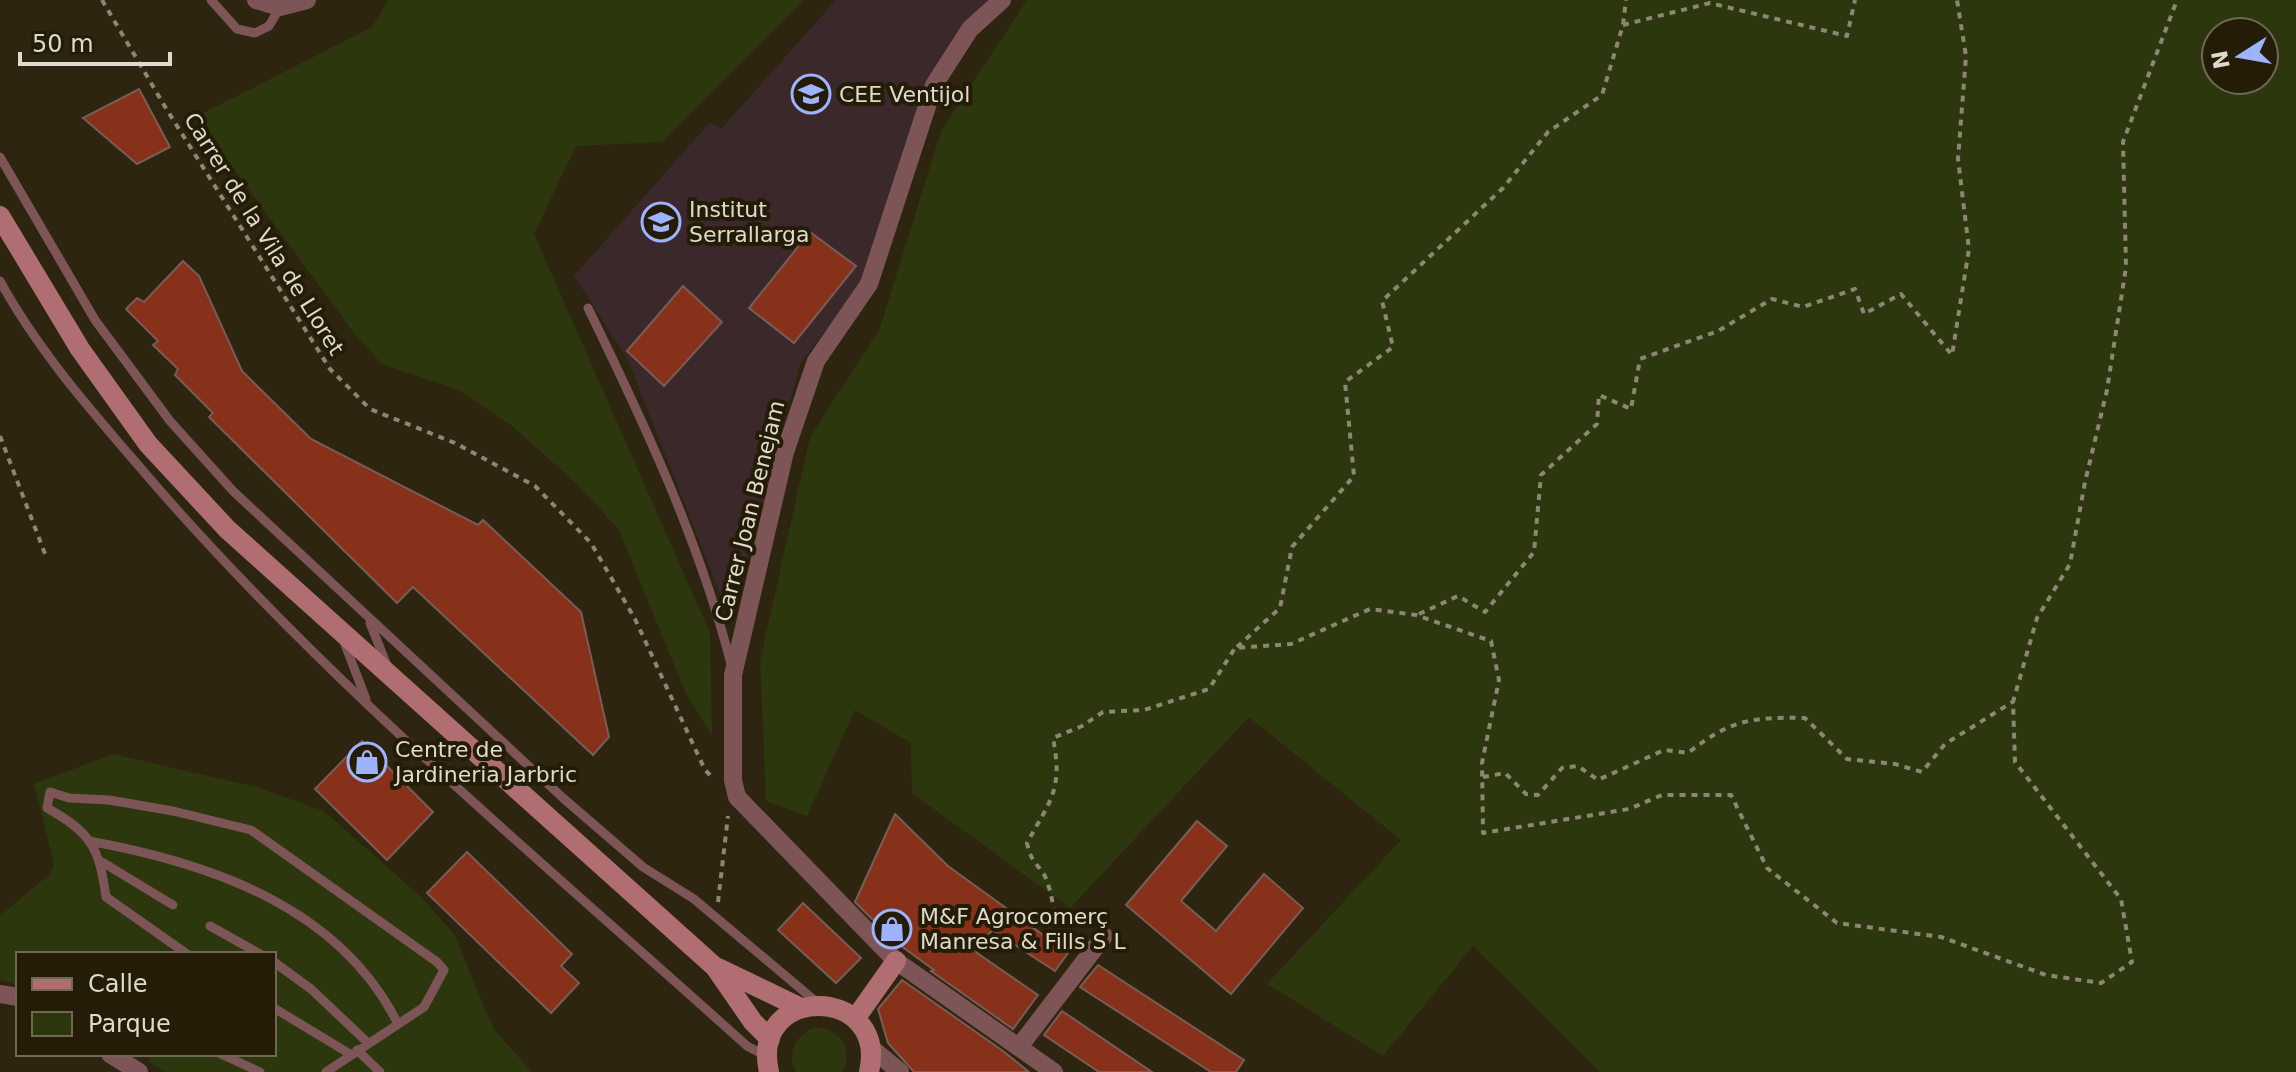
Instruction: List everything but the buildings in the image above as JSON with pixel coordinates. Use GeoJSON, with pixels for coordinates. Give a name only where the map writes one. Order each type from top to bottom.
{"type":"FeatureCollection","features":[{"type":"Feature","properties":{"kind":"main road"},"geometry":{"type":"LineString","coordinates":[[0,216],[80,349],[148,444],[227,529],[715,967],[753,1022],[766,1061]]}},
{"type":"Feature","properties":{"kind":"main road"},"geometry":{"type":"LineString","coordinates":[[855,1019],[896,961]]}},
{"type":"Feature","properties":{"kind":"main road"},"geometry":{"type":"LineString","coordinates":[[715,967],[810,1006],[841,1010],[855,1019],[870,1047],[869,1072]]}},
{"type":"Feature","properties":{"kind":"main road"},"geometry":{"type":"LineString","coordinates":[[766,1061],[785,1017],[810,1006]]}},
{"type":"Feature","properties":{"kind":"street"},"geometry":{"type":"LineString","coordinates":[[256,0],[280,7],[307,0]]}},
{"type":"Feature","properties":{"kind":"street","name":"Carrer Joan Benejam"},"geometry":{"type":"LineString","coordinates":[[733,805],[733,675],[785,452],[816,361],[869,284],[934,85],[970,29],[1002,0]]}},
{"type":"Feature","properties":{"kind":"street"},"geometry":{"type":"LineString","coordinates":[[733,805],[896,961],[1054,1072]]}},
{"type":"Feature","properties":{"kind":"street"},"geometry":{"type":"LineString","coordinates":[[1019,1047],[1104,936]]}},
{"type":"Feature","properties":{"kind":"street"},"geometry":{"type":"LineString","coordinates":[[870,1047],[900,1072]]}},
{"type":"Feature","properties":{"kind":"street"},"geometry":{"type":"LineString","coordinates":[[115,1056],[134,1064]]}},
{"type":"Feature","properties":{"kind":"lane"},"geometry":{"type":"LineString","coordinates":[[211,0],[237,29],[255,33],[269,26],[280,7]]}},
{"type":"Feature","properties":{"kind":"lane"},"geometry":{"type":"LineString","coordinates":[[0,157],[95,320],[170,421],[233,491],[631,857],[715,917],[810,1006]]}},
{"type":"Feature","properties":{"kind":"lane"},"geometry":{"type":"LineString","coordinates":[[0,281],[24,321],[103,425],[212,551],[366,701],[766,1061]]}},
{"type":"Feature","properties":{"kind":"lane"},"geometry":{"type":"LineString","coordinates":[[588,308],[648,433],[715,605],[733,675]]}},
{"type":"Feature","properties":{"kind":"lane"},"geometry":{"type":"LineString","coordinates":[[368,618],[391,679]]}},
{"type":"Feature","properties":{"kind":"lane"},"geometry":{"type":"LineString","coordinates":[[339,632],[366,701]]}},
{"type":"Feature","properties":{"kind":"lane"},"geometry":{"type":"LineString","coordinates":[[184,952],[106,897],[102,862],[73,822],[47,808],[50,792],[69,798],[109,800],[173,811],[251,830],[444,970],[424,1007],[326,1072]]}},
{"type":"Feature","properties":{"kind":"lane"},"geometry":{"type":"LineString","coordinates":[[89,841],[184,862],[266,894],[344,949],[382,990],[398,1024]]}},
{"type":"Feature","properties":{"kind":"lane"},"geometry":{"type":"LineString","coordinates":[[102,862],[173,905]]}},
{"type":"Feature","properties":{"kind":"lane"},"geometry":{"type":"LineString","coordinates":[[210,926],[256,952]]}},
{"type":"Feature","properties":{"kind":"lane"},"geometry":{"type":"LineString","coordinates":[[276,963],[311,989],[368,1043]]}},
{"type":"Feature","properties":{"kind":"lane"},"geometry":{"type":"LineString","coordinates":[[276,1009],[353,1052],[380,1072]]}},
{"type":"Feature","properties":{"kind":"lane"},"geometry":{"type":"LineString","coordinates":[[225,1056],[260,1072]]}},
{"type":"Feature","properties":{"kind":"path","name":"Carrer de la Vila de Lloret"},"geometry":{"type":"LineString","coordinates":[[102,0],[167,110],[330,369],[370,409],[455,443],[535,486],[591,543],[635,619],[705,770],[733,805]]}},
{"type":"Feature","properties":{"kind":"path"},"geometry":{"type":"LineString","coordinates":[[1089,955],[1070,940],[1053,914],[1047,878],[1030,860],[1027,843],[1057,790],[1053,738],[1082,726],[1103,712],[1144,710],[1209,689],[1235,648],[1280,608],[1292,547],[1354,476],[1345,382],[1393,347],[1382,301],[1503,188],[1548,132],[1602,95],[1623,25],[1626,0]]}},
{"type":"Feature","properties":{"kind":"path"},"geometry":{"type":"LineString","coordinates":[[1623,25],[1710,3],[1847,36],[1855,0]]}},
{"type":"Feature","properties":{"kind":"path"},"geometry":{"type":"LineString","coordinates":[[1416,615],[1458,596],[1485,612],[1534,552],[1541,475],[1597,424],[1599,395],[1631,409],[1640,359],[1718,331],[1772,299],[1803,307],[1855,289],[1864,314],[1901,294],[1952,355],[1969,249],[1958,159],[1966,56],[1957,0]]}},
{"type":"Feature","properties":{"kind":"path"},"geometry":{"type":"LineString","coordinates":[[1235,648],[1291,644],[1370,609],[1416,615],[1491,641],[1499,680],[1482,777],[1483,833],[1629,809],[1662,795],[1731,795],[1767,868],[1837,923],[1941,937],[2046,975],[2101,983],[2132,962],[2121,899],[2015,762],[2014,701],[2037,618],[2070,564],[2107,390],[2126,267],[2123,142],[2177,0]]}},
{"type":"Feature","properties":{"kind":"path"},"geometry":{"type":"LineString","coordinates":[[0,436],[47,559]]}},
{"type":"Feature","properties":{"kind":"path"},"geometry":{"type":"LineString","coordinates":[[1482,777],[1505,773],[1526,794],[1538,795],[1562,768],[1578,766],[1598,780],[1664,750],[1688,753],[1713,734],[1754,717],[1805,718],[1847,759],[1895,764],[1922,772],[1945,744],[2014,701]]}},
{"type":"Feature","properties":{"kind":"path"},"geometry":{"type":"LineString","coordinates":[[715,917],[733,805]]}},
{"type":"Feature","properties":{"kind":"shaded area"},"geometry":{"type":"Polygon","coordinates":[[[836,0],[991,0],[928,82],[863,282],[800,364],[731,621],[627,358],[574,276],[710,122],[721,129],[836,0]]]}},
{"type":"Feature","properties":{"kind":"green space"},"geometry":{"type":"Polygon","coordinates":[[[388,0],[804,0],[662,142],[576,146],[534,234],[710,633],[712,736],[686,694],[619,530],[577,484],[512,426],[459,390],[382,364],[353,332],[196,117],[372,27],[388,0]]]}},
{"type":"Feature","properties":{"kind":"green space"},"geometry":{"type":"Polygon","coordinates":[[[1027,0],[2296,0],[2296,1072],[1600,1072],[1473,946],[1383,1056],[1267,984],[1401,840],[1249,717],[1070,908],[912,793],[911,743],[855,710],[807,816],[766,801],[760,661],[810,437],[880,328],[941,131],[1027,0]]]}},
{"type":"Feature","properties":{"kind":"green space"},"geometry":{"type":"Polygon","coordinates":[[[113,754],[256,787],[324,811],[420,896],[454,934],[493,1028],[532,1072],[166,1072],[149,1062],[149,1056],[276,1056],[276,952],[16,952],[16,984],[0,980],[0,916],[51,873],[54,863],[34,784],[113,754]]]}},
{"type":"Feature","properties":{"kind":"green space"},"geometry":{"type":"Polygon","coordinates":[[[813,1028],[830,1031],[842,1041],[847,1055],[843,1072],[796,1072],[792,1059],[794,1046],[801,1036],[813,1028]]]}},
{"type":"Feature","properties":{"kind":"place","name":"CEE Ventijol"},"geometry":{"type":"Point","coordinates":[811,94]}},
{"type":"Feature","properties":{"kind":"place","name":"Institut Serrallarga"},"geometry":{"type":"Point","coordinates":[661,222]}},
{"type":"Feature","properties":{"kind":"place","name":"Centre de Jardineria Jarbric"},"geometry":{"type":"Point","coordinates":[367,762]}},
{"type":"Feature","properties":{"kind":"place","name":"M&F Agrocomerç Manresa & Fills S L"},"geometry":{"type":"Point","coordinates":[892,929]}}]}
